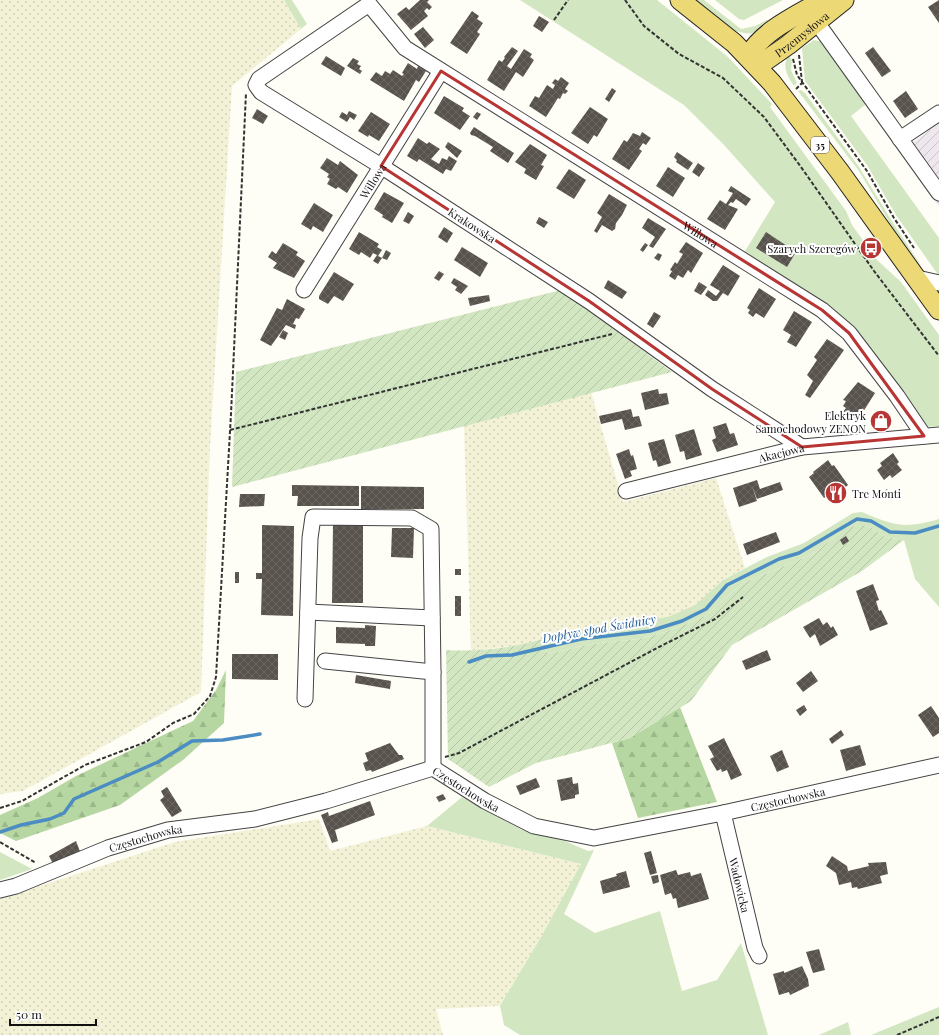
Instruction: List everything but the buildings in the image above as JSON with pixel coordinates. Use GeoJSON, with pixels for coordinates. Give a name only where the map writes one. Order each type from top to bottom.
{"type":"FeatureCollection","features":[{"type":"Feature","properties":{"kind":"main road","name":"35"},"geometry":{"type":"LineString","coordinates":[[680,0],[753,61],[792,107],[939,310]]}},
{"type":"Feature","properties":{"kind":"main road","name":"Przemysłowa"},"geometry":{"type":"LineString","coordinates":[[753,61],[824,7]]}},
{"type":"Feature","properties":{"kind":"street","name":"Willowa"},"geometry":{"type":"LineString","coordinates":[[372,2],[379,18],[406,48],[822,310],[849,333],[897,396],[924,436]]}},
{"type":"Feature","properties":{"kind":"street"},"geometry":{"type":"LineString","coordinates":[[256,85],[259,78],[372,2]]}},
{"type":"Feature","properties":{"kind":"street"},"geometry":{"type":"LineString","coordinates":[[824,7],[900,139],[939,193]]}},
{"type":"Feature","properties":{"kind":"street","name":"Willowa"},"geometry":{"type":"LineString","coordinates":[[304,290],[441,71]]}},
{"type":"Feature","properties":{"kind":"street","name":"Krakowska"},"geometry":{"type":"LineString","coordinates":[[256,85],[261,92],[381,166],[589,300],[712,389],[802,447]]}},
{"type":"Feature","properties":{"kind":"street"},"geometry":{"type":"LineString","coordinates":[[900,139],[939,113]]}},
{"type":"Feature","properties":{"kind":"street"},"geometry":{"type":"LineString","coordinates":[[917,278],[939,283]]}},
{"type":"Feature","properties":{"kind":"street","name":"Akacjowa"},"geometry":{"type":"LineString","coordinates":[[626,491],[802,447],[939,435]]}},
{"type":"Feature","properties":{"kind":"street"},"geometry":{"type":"LineString","coordinates":[[305,699],[310,538],[313,517],[412,518],[431,528],[433,764]]}},
{"type":"Feature","properties":{"kind":"street"},"geometry":{"type":"LineString","coordinates":[[308,612],[432,618]]}},
{"type":"Feature","properties":{"kind":"street"},"geometry":{"type":"LineString","coordinates":[[325,661],[433,672]]}},
{"type":"Feature","properties":{"kind":"street","name":"Częstochowska"},"geometry":{"type":"LineString","coordinates":[[0,890],[16,886],[108,848],[168,830],[256,819],[326,802],[433,764],[485,801],[534,826],[594,838],[723,813],[939,765]]}},
{"type":"Feature","properties":{"kind":"street","name":"Wadowicka"},"geometry":{"type":"LineString","coordinates":[[723,813],[755,948],[759,956]]}},
{"type":"Feature","properties":{"kind":"path"},"geometry":{"type":"LineString","coordinates":[[554,20],[568,0]]}},
{"type":"Feature","properties":{"kind":"path"},"geometry":{"type":"LineString","coordinates":[[625,0],[644,26],[679,54],[723,78],[764,117],[874,271],[939,356]]}},
{"type":"Feature","properties":{"kind":"path"},"geometry":{"type":"LineString","coordinates":[[799,54],[802,83],[867,171],[894,218],[919,254]]}},
{"type":"Feature","properties":{"kind":"path"},"geometry":{"type":"LineString","coordinates":[[0,808],[34,794],[85,765],[146,742],[173,723],[194,714],[210,696],[216,677],[230,430],[243,128],[246,92],[256,85]]}},
{"type":"Feature","properties":{"kind":"path"},"geometry":{"type":"LineString","coordinates":[[230,430],[619,332],[624,326]]}},
{"type":"Feature","properties":{"kind":"path"},"geometry":{"type":"LineString","coordinates":[[433,764],[459,753],[715,619],[743,597]]}},
{"type":"Feature","properties":{"kind":"path"},"geometry":{"type":"LineString","coordinates":[[0,842],[51,872]]}},
{"type":"Feature","properties":{"kind":"path"},"geometry":{"type":"LineString","coordinates":[[897,1035],[939,1017]]}},
{"type":"Feature","properties":{"kind":"highlighted area"},"geometry":{"type":"Polygon","coordinates":[[[441,71],[822,310],[849,333],[924,436],[802,447],[712,389],[589,301],[381,166],[441,71]]]}},
{"type":"Feature","properties":{"kind":"shaded area"},"geometry":{"type":"Polygon","coordinates":[[[939,123],[939,206],[900,152],[939,123]]]}},
{"type":"Feature","properties":{"kind":"green space"},"geometry":{"type":"Polygon","coordinates":[[[0,0],[284,0],[301,29],[232,86],[210,446],[201,692],[23,791],[0,794],[0,0]]]}},
{"type":"Feature","properties":{"kind":"green space"},"geometry":{"type":"Polygon","coordinates":[[[284,0],[292,0],[307,24],[301,29],[284,0]]]}},
{"type":"Feature","properties":{"kind":"green space"},"geometry":{"type":"Polygon","coordinates":[[[520,0],[657,0],[728,57],[772,104],[770,107],[846,211],[852,225],[877,260],[901,282],[939,335],[939,426],[926,427],[860,337],[744,253],[775,202],[724,145],[684,105],[520,0]]]}},
{"type":"Feature","properties":{"kind":"green space"},"geometry":{"type":"Polygon","coordinates":[[[696,0],[704,0],[741,29],[755,26],[767,20],[771,22],[758,31],[750,33],[741,32],[724,24],[696,0]]]}},
{"type":"Feature","properties":{"kind":"green space"},"geometry":{"type":"Polygon","coordinates":[[[715,0],[783,0],[744,20],[739,19],[715,0]]]}},
{"type":"Feature","properties":{"kind":"green space"},"geometry":{"type":"Polygon","coordinates":[[[814,40],[823,42],[866,104],[851,116],[939,238],[939,276],[896,215],[867,165],[805,81],[802,48],[814,40]]]}},
{"type":"Feature","properties":{"kind":"green space"},"geometry":{"type":"Polygon","coordinates":[[[788,54],[792,60],[791,70],[797,83],[794,86],[785,67],[788,54]]]}},
{"type":"Feature","properties":{"kind":"green space"},"geometry":{"type":"Polygon","coordinates":[[[801,90],[805,93],[859,167],[922,267],[894,230],[859,171],[798,91],[801,90]]]}},
{"type":"Feature","properties":{"kind":"green space"},"geometry":{"type":"Polygon","coordinates":[[[561,290],[672,372],[232,487],[236,372],[561,290]]]}},
{"type":"Feature","properties":{"kind":"green space"},"geometry":{"type":"Polygon","coordinates":[[[591,392],[623,502],[716,478],[745,568],[723,580],[695,605],[670,616],[632,624],[566,633],[520,645],[471,651],[464,426],[591,392]]]}},
{"type":"Feature","properties":{"kind":"green space"},"geometry":{"type":"Polygon","coordinates":[[[862,512],[891,523],[908,525],[939,519],[939,607],[915,579],[904,540],[885,537],[868,526],[841,532],[813,554],[743,583],[705,616],[665,632],[639,639],[591,644],[548,654],[543,639],[566,633],[632,624],[670,616],[695,605],[723,580],[767,557],[804,543],[853,513],[862,512]]]}},
{"type":"Feature","properties":{"kind":"green space"},"geometry":{"type":"Polygon","coordinates":[[[857,525],[868,526],[885,537],[904,540],[862,571],[732,645],[691,701],[630,738],[536,763],[489,787],[448,759],[446,650],[495,649],[543,639],[548,654],[591,644],[639,639],[665,632],[705,616],[743,583],[813,554],[841,532],[857,525]]]}},
{"type":"Feature","properties":{"kind":"green space"},"geometry":{"type":"Polygon","coordinates":[[[226,670],[224,723],[183,760],[120,805],[16,841],[0,833],[0,815],[38,798],[76,776],[193,721],[216,690],[226,670]]]}},
{"type":"Feature","properties":{"kind":"green space"},"geometry":{"type":"Polygon","coordinates":[[[680,707],[717,802],[638,818],[612,743],[630,738],[680,707]]]}},
{"type":"Feature","properties":{"kind":"green space"},"geometry":{"type":"Polygon","coordinates":[[[462,797],[522,830],[558,838],[588,851],[594,850],[564,914],[595,933],[660,911],[682,991],[717,980],[741,943],[768,1035],[520,1035],[504,1025],[500,1006],[541,937],[581,864],[427,826],[462,797]]]}},
{"type":"Feature","properties":{"kind":"green space"},"geometry":{"type":"Polygon","coordinates":[[[319,819],[330,851],[427,826],[581,864],[541,937],[500,1006],[436,1009],[443,1035],[0,1035],[0,899],[175,842],[319,819]]]}},
{"type":"Feature","properties":{"kind":"green space"},"geometry":{"type":"Polygon","coordinates":[[[0,852],[32,869],[0,880],[0,852]]]}},
{"type":"Feature","properties":{"kind":"green space"},"geometry":{"type":"Polygon","coordinates":[[[939,1007],[939,1035],[871,1035],[939,1007]]]}},
{"type":"Feature","properties":{"kind":"green space"},"geometry":{"type":"Polygon","coordinates":[[[848,1022],[851,1035],[819,1035],[848,1022]]]}},
{"type":"Feature","properties":{"kind":"waterway","name":"Dopływ spod Świdnicy"},"geometry":{"type":"LineString","coordinates":[[469,662],[486,656],[512,655],[581,639],[650,631],[682,621],[706,609],[727,585],[779,559],[799,553],[857,519],[871,521],[890,532],[915,533],[939,526]]}},
{"type":"Feature","properties":{"kind":"waterway","name":"Dopływ spod Świdnicy"},"geometry":{"type":"LineString","coordinates":[[0,832],[21,825],[50,819],[64,813],[74,799],[158,762],[192,741],[223,740],[260,734]]}},
{"type":"Feature","properties":{"kind":"place","name":"Szarych Szeregów"},"geometry":{"type":"Point","coordinates":[871,248]}},
{"type":"Feature","properties":{"kind":"place","name":"Elektryk Samochodowy ZENON"},"geometry":{"type":"Point","coordinates":[881,421]}},
{"type":"Feature","properties":{"kind":"place","name":"Tre Monti"},"geometry":{"type":"Point","coordinates":[836,493]}}]}
